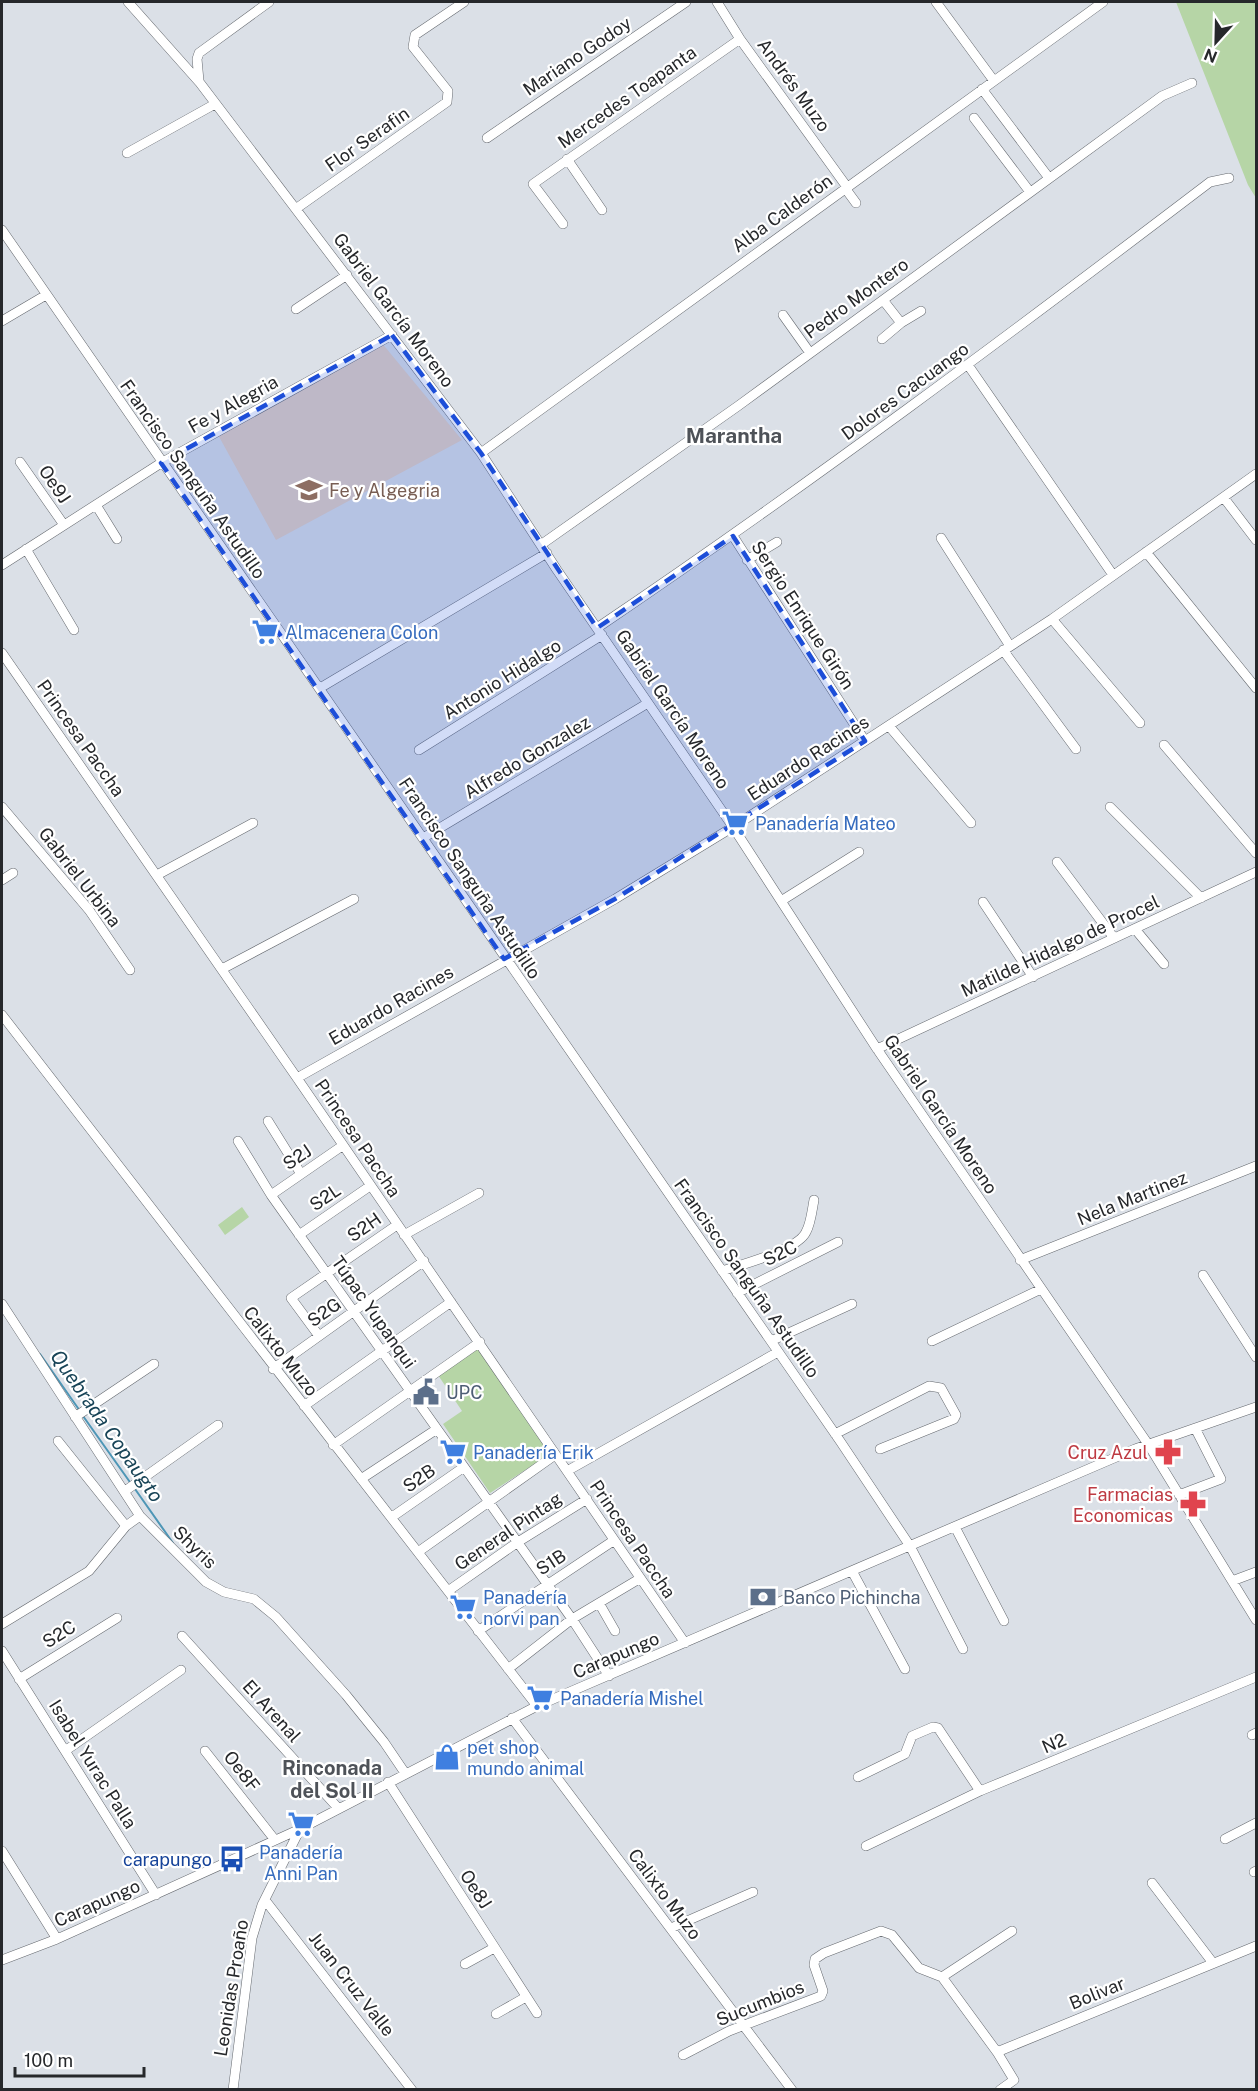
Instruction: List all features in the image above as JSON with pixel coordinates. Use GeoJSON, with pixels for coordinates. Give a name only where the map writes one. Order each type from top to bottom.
{"type":"FeatureCollection","features":[{"type":"Feature","properties":{"kind":"street","name":"Gabriel García Moreno"},"geometry":{"type":"LineString","coordinates":[[128,2],[200,83],[481,453],[733,827],[877,1049],[1148,1444],[1257,1620]]}},
{"type":"Feature","properties":{"kind":"street"},"geometry":{"type":"LineString","coordinates":[[200,83],[197,59],[200,53],[268,2]]}},
{"type":"Feature","properties":{"kind":"street","name":"Flor Serafin"},"geometry":{"type":"LineString","coordinates":[[297,208],[447,102],[448,91],[413,47],[412,42],[415,35],[464,2]]}},
{"type":"Feature","properties":{"kind":"street","name":"Mariano Godoy"},"geometry":{"type":"LineString","coordinates":[[487,138],[686,2]]}},
{"type":"Feature","properties":{"kind":"street","name":"Andrés Muzo"},"geometry":{"type":"LineString","coordinates":[[717,2],[740,39],[856,203]]}},
{"type":"Feature","properties":{"kind":"street"},"geometry":{"type":"LineString","coordinates":[[936,2],[994,81]]}},
{"type":"Feature","properties":{"kind":"street","name":"Alba Calderón"},"geometry":{"type":"LineString","coordinates":[[481,453],[1103,2]]}},
{"type":"Feature","properties":{"kind":"street","name":"Mercedes Toapanta"},"geometry":{"type":"LineString","coordinates":[[563,224],[533,184],[740,39]]}},
{"type":"Feature","properties":{"kind":"street","name":"Pedro Montero"},"geometry":{"type":"LineString","coordinates":[[542,544],[883,300],[1162,96],[1192,83]]}},
{"type":"Feature","properties":{"kind":"street"},"geometry":{"type":"LineString","coordinates":[[982,89],[1050,178]]}},
{"type":"Feature","properties":{"kind":"street"},"geometry":{"type":"LineString","coordinates":[[127,153],[215,104]]}},
{"type":"Feature","properties":{"kind":"street"},"geometry":{"type":"LineString","coordinates":[[974,118],[1030,192]]}},
{"type":"Feature","properties":{"kind":"street"},"geometry":{"type":"LineString","coordinates":[[567,159],[602,210]]}},
{"type":"Feature","properties":{"kind":"street","name":"Dolores Cacuango"},"geometry":{"type":"LineString","coordinates":[[600,632],[968,365],[1210,182],[1229,178]]}},
{"type":"Feature","properties":{"kind":"street","name":"Francisco Sanguña Astudillo"},"geometry":{"type":"LineString","coordinates":[[2,230],[161,463],[320,688],[504,959],[835,1434],[910,1546],[963,1649]]}},
{"type":"Feature","properties":{"kind":"street"},"geometry":{"type":"LineString","coordinates":[[296,309],[347,275]]}},
{"type":"Feature","properties":{"kind":"street"},"geometry":{"type":"LineString","coordinates":[[2,321],[46,294]]}},
{"type":"Feature","properties":{"kind":"street"},"geometry":{"type":"LineString","coordinates":[[883,300],[902,323]]}},
{"type":"Feature","properties":{"kind":"street"},"geometry":{"type":"LineString","coordinates":[[882,339],[921,311]]}},
{"type":"Feature","properties":{"kind":"street"},"geometry":{"type":"LineString","coordinates":[[783,315],[810,352]]}},
{"type":"Feature","properties":{"kind":"street","name":"Fe y Alegria"},"geometry":{"type":"LineString","coordinates":[[3,560],[26,549],[161,463],[392,335]]}},
{"type":"Feature","properties":{"kind":"street"},"geometry":{"type":"LineString","coordinates":[[968,365],[1113,575]]}},
{"type":"Feature","properties":{"kind":"street","name":"Oe9J"},"geometry":{"type":"LineString","coordinates":[[20,462],[64,525]]}},
{"type":"Feature","properties":{"kind":"street","name":"Eduardo Racines"},"geometry":{"type":"LineString","coordinates":[[297,1078],[504,959],[615,899],[733,827],[1052,618],[1257,474]]}},
{"type":"Feature","properties":{"kind":"street"},"geometry":{"type":"LineString","coordinates":[[1224,498],[1257,540]]}},
{"type":"Feature","properties":{"kind":"street"},"geometry":{"type":"LineString","coordinates":[[96,505],[117,539]]}},
{"type":"Feature","properties":{"kind":"street","name":"Sergio Enrique Girón"},"geometry":{"type":"LineString","coordinates":[[733,536],[865,741]]}},
{"type":"Feature","properties":{"kind":"street"},"geometry":{"type":"LineString","coordinates":[[941,538],[1006,648],[1076,749]]}},
{"type":"Feature","properties":{"kind":"street"},"geometry":{"type":"LineString","coordinates":[[747,560],[777,542]]}},
{"type":"Feature","properties":{"kind":"street"},"geometry":{"type":"LineString","coordinates":[[26,549],[74,630]]}},
{"type":"Feature","properties":{"kind":"street"},"geometry":{"type":"LineString","coordinates":[[1146,552],[1257,688]]}},
{"type":"Feature","properties":{"kind":"street"},"geometry":{"type":"LineString","coordinates":[[320,688],[547,553]]}},
{"type":"Feature","properties":{"kind":"street"},"geometry":{"type":"LineString","coordinates":[[1052,618],[1140,723]]}},
{"type":"Feature","properties":{"kind":"street","name":"Antonio Hidalgo"},"geometry":{"type":"LineString","coordinates":[[419,750],[600,632]]}},
{"type":"Feature","properties":{"kind":"street","name":"Princesa Paccha"},"geometry":{"type":"LineString","coordinates":[[2,653],[480,1342],[684,1643]]}},
{"type":"Feature","properties":{"kind":"street","name":"Alfredo Gonzalez"},"geometry":{"type":"LineString","coordinates":[[423,838],[648,703]]}},
{"type":"Feature","properties":{"kind":"street"},"geometry":{"type":"LineString","coordinates":[[889,726],[971,823]]}},
{"type":"Feature","properties":{"kind":"street"},"geometry":{"type":"LineString","coordinates":[[1164,745],[1257,853]]}},
{"type":"Feature","properties":{"kind":"street","name":"Gabriel Urbina"},"geometry":{"type":"LineString","coordinates":[[2,807],[89,910],[130,970]]}},
{"type":"Feature","properties":{"kind":"street"},"geometry":{"type":"LineString","coordinates":[[1110,807],[1201,898]]}},
{"type":"Feature","properties":{"kind":"street"},"geometry":{"type":"LineString","coordinates":[[157,875],[254,824]]}},
{"type":"Feature","properties":{"kind":"street"},"geometry":{"type":"LineString","coordinates":[[781,901],[859,852]]}},
{"type":"Feature","properties":{"kind":"street"},"geometry":{"type":"LineString","coordinates":[[1057,862],[1114,938]]}},
{"type":"Feature","properties":{"kind":"street","name":"Matilde Hidalgo de Procel"},"geometry":{"type":"LineString","coordinates":[[877,1049],[1257,872]]}},
{"type":"Feature","properties":{"kind":"street"},"geometry":{"type":"LineString","coordinates":[[2,880],[14,873]]}},
{"type":"Feature","properties":{"kind":"street"},"geometry":{"type":"LineString","coordinates":[[222,969],[354,899]]}},
{"type":"Feature","properties":{"kind":"street"},"geometry":{"type":"LineString","coordinates":[[983,902],[1033,976]]}},
{"type":"Feature","properties":{"kind":"street"},"geometry":{"type":"LineString","coordinates":[[1135,929],[1164,964]]}},
{"type":"Feature","properties":{"kind":"street","name":"Calixto Muzo"},"geometry":{"type":"LineString","coordinates":[[2,1014],[273,1369],[392,1517],[537,1706]]}},
{"type":"Feature","properties":{"kind":"street"},"geometry":{"type":"LineString","coordinates":[[268,1120],[301,1174]]}},
{"type":"Feature","properties":{"kind":"street","name":"Túpac Yupanqui"},"geometry":{"type":"LineString","coordinates":[[238,1142],[271,1195],[572,1618],[609,1676]]}},
{"type":"Feature","properties":{"kind":"street","name":"S2J"},"geometry":{"type":"LineString","coordinates":[[271,1195],[342,1146]]}},
{"type":"Feature","properties":{"kind":"street","name":"Nela Martinez"},"geometry":{"type":"LineString","coordinates":[[1020,1260],[1257,1166]]}},
{"type":"Feature","properties":{"kind":"street","name":"S2L"},"geometry":{"type":"LineString","coordinates":[[299,1235],[370,1186]]}},
{"type":"Feature","properties":{"kind":"street"},"geometry":{"type":"LineString","coordinates":[[404,1235],[479,1193]]}},
{"type":"Feature","properties":{"kind":"street"},"geometry":{"type":"LineString","coordinates":[[722,1271],[771,1254],[801,1239],[806,1233],[814,1200]]}},
{"type":"Feature","properties":{"kind":"street","name":"S2H"},"geometry":{"type":"LineString","coordinates":[[319,1336],[291,1298],[397,1225]]}},
{"type":"Feature","properties":{"kind":"street","name":"S2C"},"geometry":{"type":"LineString","coordinates":[[737,1293],[838,1242]]}},
{"type":"Feature","properties":{"kind":"street","name":"S2G"},"geometry":{"type":"LineString","coordinates":[[273,1369],[424,1261]]}},
{"type":"Feature","properties":{"kind":"street"},"geometry":{"type":"LineString","coordinates":[[1203,1275],[1257,1357]]}},
{"type":"Feature","properties":{"kind":"street"},"geometry":{"type":"LineString","coordinates":[[932,1341],[1041,1289]]}},
{"type":"Feature","properties":{"kind":"street"},"geometry":{"type":"LineString","coordinates":[[304,1406],[452,1302]]}},
{"type":"Feature","properties":{"kind":"street","name":"Shyris"},"geometry":{"type":"LineString","coordinates":[[2,1304],[140,1516],[206,1582],[224,1592],[254,1599],[276,1617],[346,1695],[405,1773]]}},
{"type":"Feature","properties":{"kind":"street"},"geometry":{"type":"LineString","coordinates":[[771,1341],[852,1305]]}},
{"type":"Feature","properties":{"kind":"street"},"geometry":{"type":"LineString","coordinates":[[333,1445],[480,1342]]}},
{"type":"Feature","properties":{"kind":"street"},"geometry":{"type":"LineString","coordinates":[[567,1471],[778,1352]]}},
{"type":"Feature","properties":{"kind":"street"},"geometry":{"type":"LineString","coordinates":[[75,1417],[154,1364]]}},
{"type":"Feature","properties":{"kind":"street"},"geometry":{"type":"LineString","coordinates":[[835,1434],[929,1386],[941,1388],[954,1407],[956,1414],[954,1419],[880,1449]]}},
{"type":"Feature","properties":{"kind":"street","name":"Carapungo"},"geometry":{"type":"LineString","coordinates":[[2,1960],[156,1895],[300,1829],[537,1706],[1148,1444],[1257,1407]]}},
{"type":"Feature","properties":{"kind":"street"},"geometry":{"type":"LineString","coordinates":[[125,1491],[218,1425]]}},
{"type":"Feature","properties":{"kind":"street"},"geometry":{"type":"LineString","coordinates":[[1179,1495],[1221,1479],[1195,1428]]}},
{"type":"Feature","properties":{"kind":"street"},"geometry":{"type":"LineString","coordinates":[[361,1479],[437,1429]]}},
{"type":"Feature","properties":{"kind":"street"},"geometry":{"type":"LineString","coordinates":[[58,1441],[126,1527]]}},
{"type":"Feature","properties":{"kind":"street"},"geometry":{"type":"LineString","coordinates":[[418,1552],[555,1455]]}},
{"type":"Feature","properties":{"kind":"street","name":"S2B"},"geometry":{"type":"LineString","coordinates":[[392,1517],[464,1467]]}},
{"type":"Feature","properties":{"kind":"street","name":"General Pintag"},"geometry":{"type":"LineString","coordinates":[[448,1591],[518,1542],[587,1499]]}},
{"type":"Feature","properties":{"kind":"street"},"geometry":{"type":"LineString","coordinates":[[2,1624],[89,1571],[126,1527],[140,1516]]}},
{"type":"Feature","properties":{"kind":"street"},"geometry":{"type":"LineString","coordinates":[[955,1527],[1004,1621]]}},
{"type":"Feature","properties":{"kind":"street","name":"S1B"},"geometry":{"type":"LineString","coordinates":[[478,1631],[613,1541]]}},
{"type":"Feature","properties":{"kind":"street"},"geometry":{"type":"LineString","coordinates":[[852,1571],[904,1669]]}},
{"type":"Feature","properties":{"kind":"street"},"geometry":{"type":"LineString","coordinates":[[1232,1581],[1257,1572]]}},
{"type":"Feature","properties":{"kind":"street"},"geometry":{"type":"LineString","coordinates":[[508,1669],[572,1618],[639,1579]]}},
{"type":"Feature","properties":{"kind":"street"},"geometry":{"type":"LineString","coordinates":[[599,1603],[615,1631]]}},
{"type":"Feature","properties":{"kind":"street","name":"S2C"},"geometry":{"type":"LineString","coordinates":[[19,1678],[117,1618]]}},
{"type":"Feature","properties":{"kind":"street","name":"El Arenal"},"geometry":{"type":"LineString","coordinates":[[182,1636],[338,1808]]}},
{"type":"Feature","properties":{"kind":"street","name":"Isabel Yurac Palla"},"geometry":{"type":"LineString","coordinates":[[2,1651],[156,1895]]}},
{"type":"Feature","properties":{"kind":"street"},"geometry":{"type":"LineString","coordinates":[[65,1751],[181,1671]]}},
{"type":"Feature","properties":{"kind":"street","name":"N2"},"geometry":{"type":"LineString","coordinates":[[866,1846],[981,1791],[1257,1677]]}},
{"type":"Feature","properties":{"kind":"street","name":"Calixto Muzo"},"geometry":{"type":"LineString","coordinates":[[512,1718],[744,2026],[788,2088]]}},
{"type":"Feature","properties":{"kind":"street"},"geometry":{"type":"LineString","coordinates":[[858,1777],[905,1754],[912,1736],[933,1726],[938,1728],[981,1791]]}},
{"type":"Feature","properties":{"kind":"street","name":"Oe8F"},"geometry":{"type":"LineString","coordinates":[[205,1751],[275,1840]]}},
{"type":"Feature","properties":{"kind":"street","name":"Oe8J"},"geometry":{"type":"LineString","coordinates":[[388,1782],[537,2013]]}},
{"type":"Feature","properties":{"kind":"street"},"geometry":{"type":"LineString","coordinates":[[1225,1839],[1257,1823]]}},
{"type":"Feature","properties":{"kind":"street","name":"Leonidas Proaño"},"geometry":{"type":"LineString","coordinates":[[233,2090],[252,1938],[265,1900],[300,1829]]}},
{"type":"Feature","properties":{"kind":"street"},"geometry":{"type":"LineString","coordinates":[[2,1851],[57,1938]]}},
{"type":"Feature","properties":{"kind":"street"},"geometry":{"type":"LineString","coordinates":[[1152,1883],[1213,1964]]}},
{"type":"Feature","properties":{"kind":"street"},"geometry":{"type":"LineString","coordinates":[[671,1929],[753,1892]]}},
{"type":"Feature","properties":{"kind":"street","name":"Juan Cruz Valle"},"geometry":{"type":"LineString","coordinates":[[265,1900],[412,2090]]}},
{"type":"Feature","properties":{"kind":"street","name":"Sucumbios"},"geometry":{"type":"LineString","coordinates":[[683,2055],[744,2026],[821,1996],[823,1992],[814,1965],[815,1959],[881,1931],[892,1935],[919,1968],[942,1977],[997,2052]]}},
{"type":"Feature","properties":{"kind":"street"},"geometry":{"type":"LineString","coordinates":[[942,1977],[1012,1931]]}},
{"type":"Feature","properties":{"kind":"street","name":"Bolivar"},"geometry":{"type":"LineString","coordinates":[[997,2052],[1257,1946]]}},
{"type":"Feature","properties":{"kind":"street"},"geometry":{"type":"LineString","coordinates":[[465,1964],[494,1947]]}},
{"type":"Feature","properties":{"kind":"street"},"geometry":{"type":"LineString","coordinates":[[496,2014],[526,1997]]}},
{"type":"Feature","properties":{"kind":"street"},"geometry":{"type":"LineString","coordinates":[[997,2052],[1014,2080],[999,2090]]}},
{"type":"Feature","properties":{"kind":"highlighted area"},"geometry":{"type":"Polygon","coordinates":[[[392,335],[481,453],[597,628],[733,536],[865,741],[615,899],[504,959],[161,463],[392,335]]]}},
{"type":"Feature","properties":{"kind":"shaded area","name":"Fe y Algegria"},"geometry":{"type":"Polygon","coordinates":[[[381,342],[462,440],[276,540],[217,433],[381,342]]]}},
{"type":"Feature","properties":{"kind":"green space"},"geometry":{"type":"Polygon","coordinates":[[[1176,2],[1256,2],[1256,198],[1248,185],[1176,2]]]}},
{"type":"Feature","properties":{"kind":"green space"},"geometry":{"type":"Polygon","coordinates":[[[242,1207],[249,1217],[225,1235],[218,1225],[242,1207]]]}},
{"type":"Feature","properties":{"kind":"green space"},"geometry":{"type":"Polygon","coordinates":[[[478,1348],[550,1454],[490,1493],[443,1424],[462,1411],[438,1375],[478,1348]]]}},
{"type":"Feature","properties":{"kind":"waterway","name":"Quebrada Copaugto"},"geometry":{"type":"LineString","coordinates":[[40,1354],[80,1411]]}},
{"type":"Feature","properties":{"kind":"waterway","name":"Quebrada Copaugto"},"geometry":{"type":"LineString","coordinates":[[83,1416],[132,1485]]}},
{"type":"Feature","properties":{"kind":"waterway","name":"Quebrada Copaugto"},"geometry":{"type":"LineString","coordinates":[[135,1489],[173,1543]]}},
{"type":"Feature","properties":{"kind":"place","name":"Fe y Algegria"},"geometry":{"type":"Point","coordinates":[309,490]}},
{"type":"Feature","properties":{"kind":"place","name":"Almacenera Colon"},"geometry":{"type":"Point","coordinates":[265,632]}},
{"type":"Feature","properties":{"kind":"place","name":"Panadería Mateo"},"geometry":{"type":"Point","coordinates":[735,823]}},
{"type":"Feature","properties":{"kind":"place","name":"UPC"},"geometry":{"type":"Point","coordinates":[426,1392]}},
{"type":"Feature","properties":{"kind":"place","name":"Panadería Erik"},"geometry":{"type":"Point","coordinates":[453,1452]}},
{"type":"Feature","properties":{"kind":"place","name":"Cruz Azul"},"geometry":{"type":"Point","coordinates":[1168,1452]}},
{"type":"Feature","properties":{"kind":"place","name":"Farmacias Economicas"},"geometry":{"type":"Point","coordinates":[1193,1504]}},
{"type":"Feature","properties":{"kind":"place","name":"Banco Pichincha"},"geometry":{"type":"Point","coordinates":[763,1597]}},
{"type":"Feature","properties":{"kind":"place","name":"Panadería norvi pan"},"geometry":{"type":"Point","coordinates":[463,1607]}},
{"type":"Feature","properties":{"kind":"place","name":"Panadería Mishel"},"geometry":{"type":"Point","coordinates":[540,1698]}},
{"type":"Feature","properties":{"kind":"place","name":"pet shop mundo animal"},"geometry":{"type":"Point","coordinates":[447,1757]}},
{"type":"Feature","properties":{"kind":"place","name":"Panadería Anni Pan"},"geometry":{"type":"Point","coordinates":[301,1824]}},
{"type":"Feature","properties":{"kind":"place","name":"carapungo"},"geometry":{"type":"Point","coordinates":[232,1859]}},
{"type":"Feature","properties":{"kind":"district","name":"Marantha"},"geometry":{"type":"Point","coordinates":[734,435]}},
{"type":"Feature","properties":{"kind":"district","name":"Rinconada del Sol II"},"geometry":{"type":"Point","coordinates":[332,1780]}}]}
